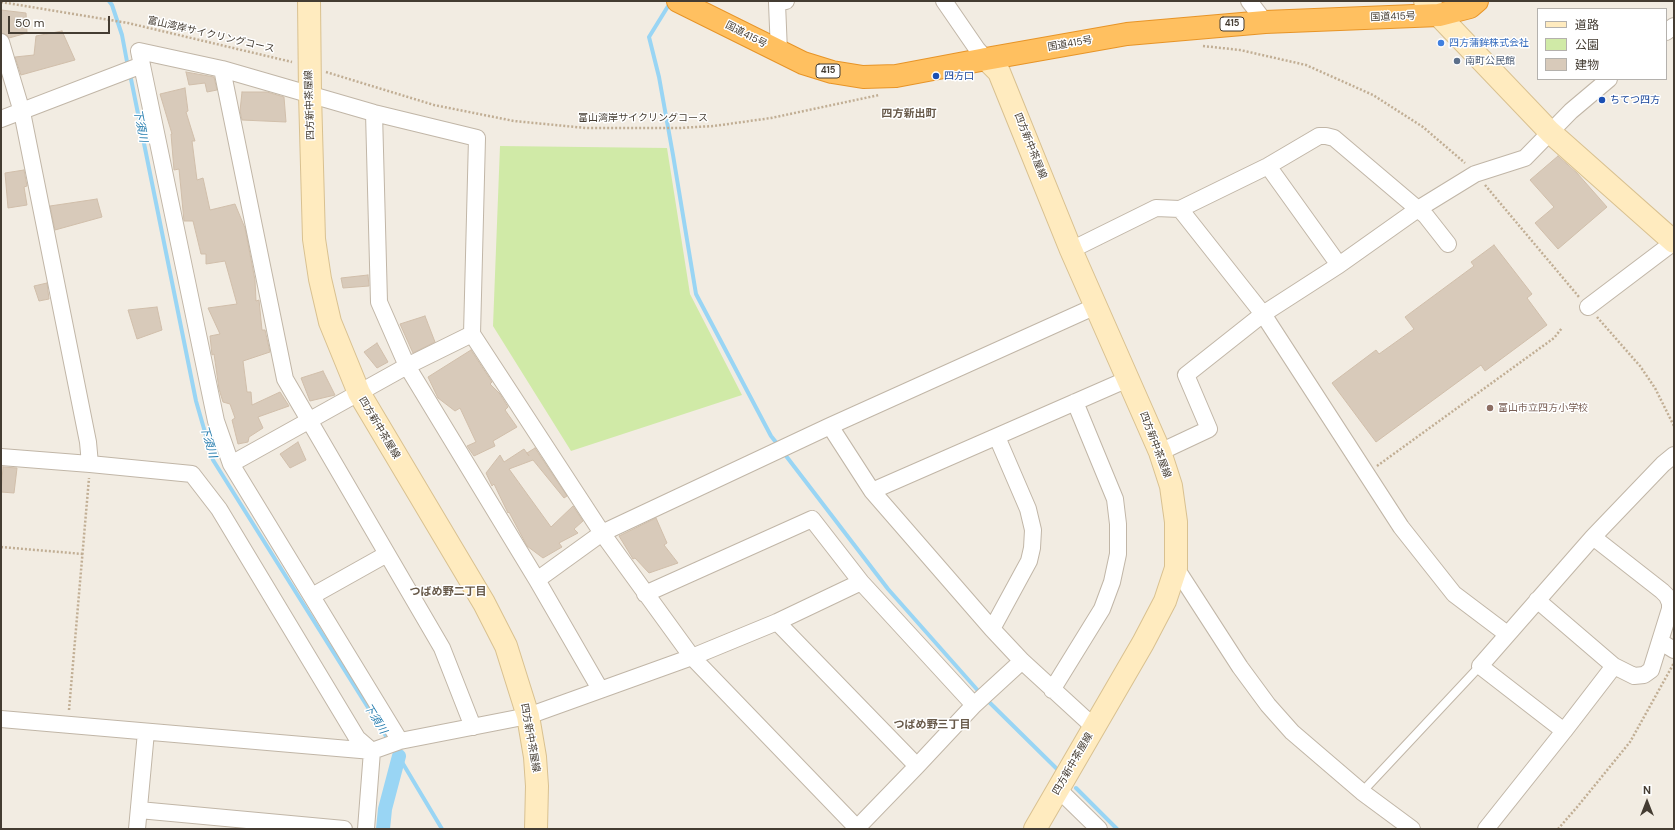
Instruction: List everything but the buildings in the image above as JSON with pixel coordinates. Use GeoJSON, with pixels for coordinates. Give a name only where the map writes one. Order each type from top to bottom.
{"type":"FeatureCollection","features":[{"type":"Feature","properties":{"kind":"highway","name":"国道415号"},"geometry":{"type":"LineString","coordinates":[[681,2],[779,52],[804,63],[832,72],[863,77],[896,76],[986,58],[1127,34],[1432,8],[1470,7],[1477,1]]}},
{"type":"Feature","properties":{"kind":"main road","name":"四方新中茶屋線"},"geometry":{"type":"LineString","coordinates":[[309,1],[314,239],[320,279],[330,322],[359,393],[484,603],[506,646],[528,716],[535,757],[537,786],[536,829]]}},
{"type":"Feature","properties":{"kind":"main road"},"geometry":{"type":"LineString","coordinates":[[1432,8],[1550,132],[1674,242]]}},
{"type":"Feature","properties":{"kind":"main road","name":"四方新中茶屋線"},"geometry":{"type":"LineString","coordinates":[[986,58],[999,72],[1071,250],[1160,452],[1172,494],[1176,522],[1176,568],[1165,601],[1035,829]]}},
{"type":"Feature","properties":{"kind":"street"},"geometry":{"type":"LineString","coordinates":[[779,52],[777,3],[786,1]]}},
{"type":"Feature","properties":{"kind":"street"},"geometry":{"type":"LineString","coordinates":[[944,1],[977,50],[986,58]]}},
{"type":"Feature","properties":{"kind":"street"},"geometry":{"type":"LineString","coordinates":[[1249,1],[1265,22]]}},
{"type":"Feature","properties":{"kind":"street"},"geometry":{"type":"LineString","coordinates":[[1,42],[22,112],[88,442],[90,464]]}},
{"type":"Feature","properties":{"kind":"street"},"geometry":{"type":"LineString","coordinates":[[400,741],[231,464],[216,421],[139,51],[222,69],[374,113],[477,138],[472,334],[602,533],[692,658],[858,828],[974,705],[1022,661]]}},
{"type":"Feature","properties":{"kind":"street"},"geometry":{"type":"LineString","coordinates":[[1,119],[142,65]]}},
{"type":"Feature","properties":{"kind":"street"},"geometry":{"type":"LineString","coordinates":[[222,69],[285,379],[442,648],[473,727]]}},
{"type":"Feature","properties":{"kind":"street"},"geometry":{"type":"LineString","coordinates":[[1160,452],[1209,429],[1186,375],[1263,314],[1339,265],[1418,210],[1475,174],[1525,158],[1571,111],[1608,80]]}},
{"type":"Feature","properties":{"kind":"street"},"geometry":{"type":"LineString","coordinates":[[374,113],[379,302],[407,366],[537,580],[600,689]]}},
{"type":"Feature","properties":{"kind":"street"},"geometry":{"type":"LineString","coordinates":[[1071,250],[1156,208],[1180,209],[1268,166],[1319,136],[1334,138],[1426,216],[1448,244]]}},
{"type":"Feature","properties":{"kind":"street"},"geometry":{"type":"LineString","coordinates":[[1268,166],[1339,265]]}},
{"type":"Feature","properties":{"kind":"street"},"geometry":{"type":"LineString","coordinates":[[1180,209],[1263,314],[1401,527],[1454,594],[1507,634]]}},
{"type":"Feature","properties":{"kind":"street"},"geometry":{"type":"LineString","coordinates":[[1588,306],[1674,242]]}},
{"type":"Feature","properties":{"kind":"street"},"geometry":{"type":"LineString","coordinates":[[537,580],[602,533],[830,426],[1096,306]]}},
{"type":"Feature","properties":{"kind":"street"},"geometry":{"type":"LineString","coordinates":[[231,464],[407,366],[472,334]]}},
{"type":"Feature","properties":{"kind":"street"},"geometry":{"type":"LineString","coordinates":[[872,491],[1128,379]]}},
{"type":"Feature","properties":{"kind":"street"},"geometry":{"type":"LineString","coordinates":[[1052,690],[1102,609],[1112,582],[1118,554],[1118,524],[1115,499],[1075,402]]}},
{"type":"Feature","properties":{"kind":"street"},"geometry":{"type":"LineString","coordinates":[[830,426],[872,491],[992,629],[1052,690],[1094,727]]}},
{"type":"Feature","properties":{"kind":"street"},"geometry":{"type":"LineString","coordinates":[[992,629],[1029,561],[1032,548],[1033,530],[1028,509],[997,437]]}},
{"type":"Feature","properties":{"kind":"street"},"geometry":{"type":"LineString","coordinates":[[1564,731],[1480,666],[1593,537],[1663,464],[1674,456]]}},
{"type":"Feature","properties":{"kind":"street"},"geometry":{"type":"LineString","coordinates":[[1,457],[192,474],[219,509],[357,738],[372,751]]}},
{"type":"Feature","properties":{"kind":"street"},"geometry":{"type":"LineString","coordinates":[[646,594],[812,519],[862,582],[974,705]]}},
{"type":"Feature","properties":{"kind":"street"},"geometry":{"type":"LineString","coordinates":[[1537,600],[1614,666],[1634,676],[1644,675],[1651,670],[1667,646],[1670,609],[1670,603],[1667,596],[1593,537]]}},
{"type":"Feature","properties":{"kind":"street"},"geometry":{"type":"LineString","coordinates":[[312,596],[387,554]]}},
{"type":"Feature","properties":{"kind":"street"},"geometry":{"type":"LineString","coordinates":[[1176,568],[1240,667],[1268,705],[1292,732],[1362,792],[1412,829]]}},
{"type":"Feature","properties":{"kind":"street"},"geometry":{"type":"LineString","coordinates":[[1,719],[372,751],[400,741],[528,716],[600,689],[692,658],[777,622],[862,582]]}},
{"type":"Feature","properties":{"kind":"street"},"geometry":{"type":"LineString","coordinates":[[777,622],[918,766]]}},
{"type":"Feature","properties":{"kind":"street"},"geometry":{"type":"LineString","coordinates":[[1486,829],[1614,666]]}},
{"type":"Feature","properties":{"kind":"street"},"geometry":{"type":"LineString","coordinates":[[137,829],[146,732]]}},
{"type":"Feature","properties":{"kind":"street"},"geometry":{"type":"LineString","coordinates":[[366,829],[372,751]]}},
{"type":"Feature","properties":{"kind":"street"},"geometry":{"type":"LineString","coordinates":[[1058,789],[1099,829]]}},
{"type":"Feature","properties":{"kind":"street"},"geometry":{"type":"LineString","coordinates":[[139,810],[344,829]]}},
{"type":"Feature","properties":{"kind":"lane"},"geometry":{"type":"LineString","coordinates":[[1362,792],[1480,666]]}},
{"type":"Feature","properties":{"kind":"path","name":"富山湾岸サイクリングコース"},"geometry":{"type":"LineString","coordinates":[[1,2],[128,23],[294,62]]}},
{"type":"Feature","properties":{"kind":"path"},"geometry":{"type":"LineString","coordinates":[[1202,46],[1240,50],[1306,65],[1373,95],[1423,126],[1465,163]]}},
{"type":"Feature","properties":{"kind":"path","name":"富山湾岸サイクリングコース"},"geometry":{"type":"LineString","coordinates":[[322,71],[434,105],[514,121],[586,128],[679,128],[714,126],[771,118],[886,94]]}},
{"type":"Feature","properties":{"kind":"path"},"geometry":{"type":"LineString","coordinates":[[1480,180],[1640,366],[1655,388],[1674,426]]}},
{"type":"Feature","properties":{"kind":"path"},"geometry":{"type":"LineString","coordinates":[[1375,467],[1554,338],[1562,328]]}},
{"type":"Feature","properties":{"kind":"path"},"geometry":{"type":"LineString","coordinates":[[68,725],[90,464]]}},
{"type":"Feature","properties":{"kind":"path"},"geometry":{"type":"LineString","coordinates":[[1,547],[83,554]]}},
{"type":"Feature","properties":{"kind":"path"},"geometry":{"type":"LineString","coordinates":[[1558,829],[1630,742],[1674,662]]}},
{"type":"Feature","properties":{"kind":"green space"},"geometry":{"type":"Polygon","coordinates":[[[500,146],[667,148],[690,294],[742,395],[571,451],[493,326],[500,146]]]}},
{"type":"Feature","properties":{"kind":"waterway","name":"下須川"},"geometry":{"type":"LineString","coordinates":[[109,1],[112,5],[122,35],[128,67]]}},
{"type":"Feature","properties":{"kind":"waterway"},"geometry":{"type":"LineString","coordinates":[[670,3],[649,37],[659,77],[696,294],[771,436],[779,446]]}},
{"type":"Feature","properties":{"kind":"waterway","name":"下須川"},"geometry":{"type":"LineString","coordinates":[[130,74],[196,401],[213,460],[389,741]]}},
{"type":"Feature","properties":{"kind":"waterway"},"geometry":{"type":"LineString","coordinates":[[783,452],[888,589],[981,694]]}},
{"type":"Feature","properties":{"kind":"waterway"},"geometry":{"type":"LineString","coordinates":[[986,699],[1057,769]]}},
{"type":"Feature","properties":{"kind":"waterway","name":"下須川"},"geometry":{"type":"LineString","coordinates":[[393,747],[442,829]]}},
{"type":"Feature","properties":{"kind":"waterway"},"geometry":{"type":"LineString","coordinates":[[383,829],[385,809],[399,756]]}},
{"type":"Feature","properties":{"kind":"waterway"},"geometry":{"type":"LineString","coordinates":[[1076,788],[1117,829]]}},
{"type":"Feature","properties":{"kind":"place","name":"四方蒲鉾株式会社"},"geometry":{"type":"Point","coordinates":[1441,43]}},
{"type":"Feature","properties":{"kind":"place","name":"南町公民館"},"geometry":{"type":"Point","coordinates":[1457,61]}},
{"type":"Feature","properties":{"kind":"place","name":"四方口"},"geometry":{"type":"Point","coordinates":[936,76]}},
{"type":"Feature","properties":{"kind":"place","name":"ちてつ四方"},"geometry":{"type":"Point","coordinates":[1602,100]}},
{"type":"Feature","properties":{"kind":"place","name":"富山市立四方小学校"},"geometry":{"type":"Point","coordinates":[1490,408]}},
{"type":"Feature","properties":{"kind":"district","name":"四方新出町"},"geometry":{"type":"Point","coordinates":[909,114]}},
{"type":"Feature","properties":{"kind":"district","name":"つばめ野二丁目"},"geometry":{"type":"Point","coordinates":[448,592]}},
{"type":"Feature","properties":{"kind":"district","name":"つばめ野三丁目"},"geometry":{"type":"Point","coordinates":[932,725]}}]}
